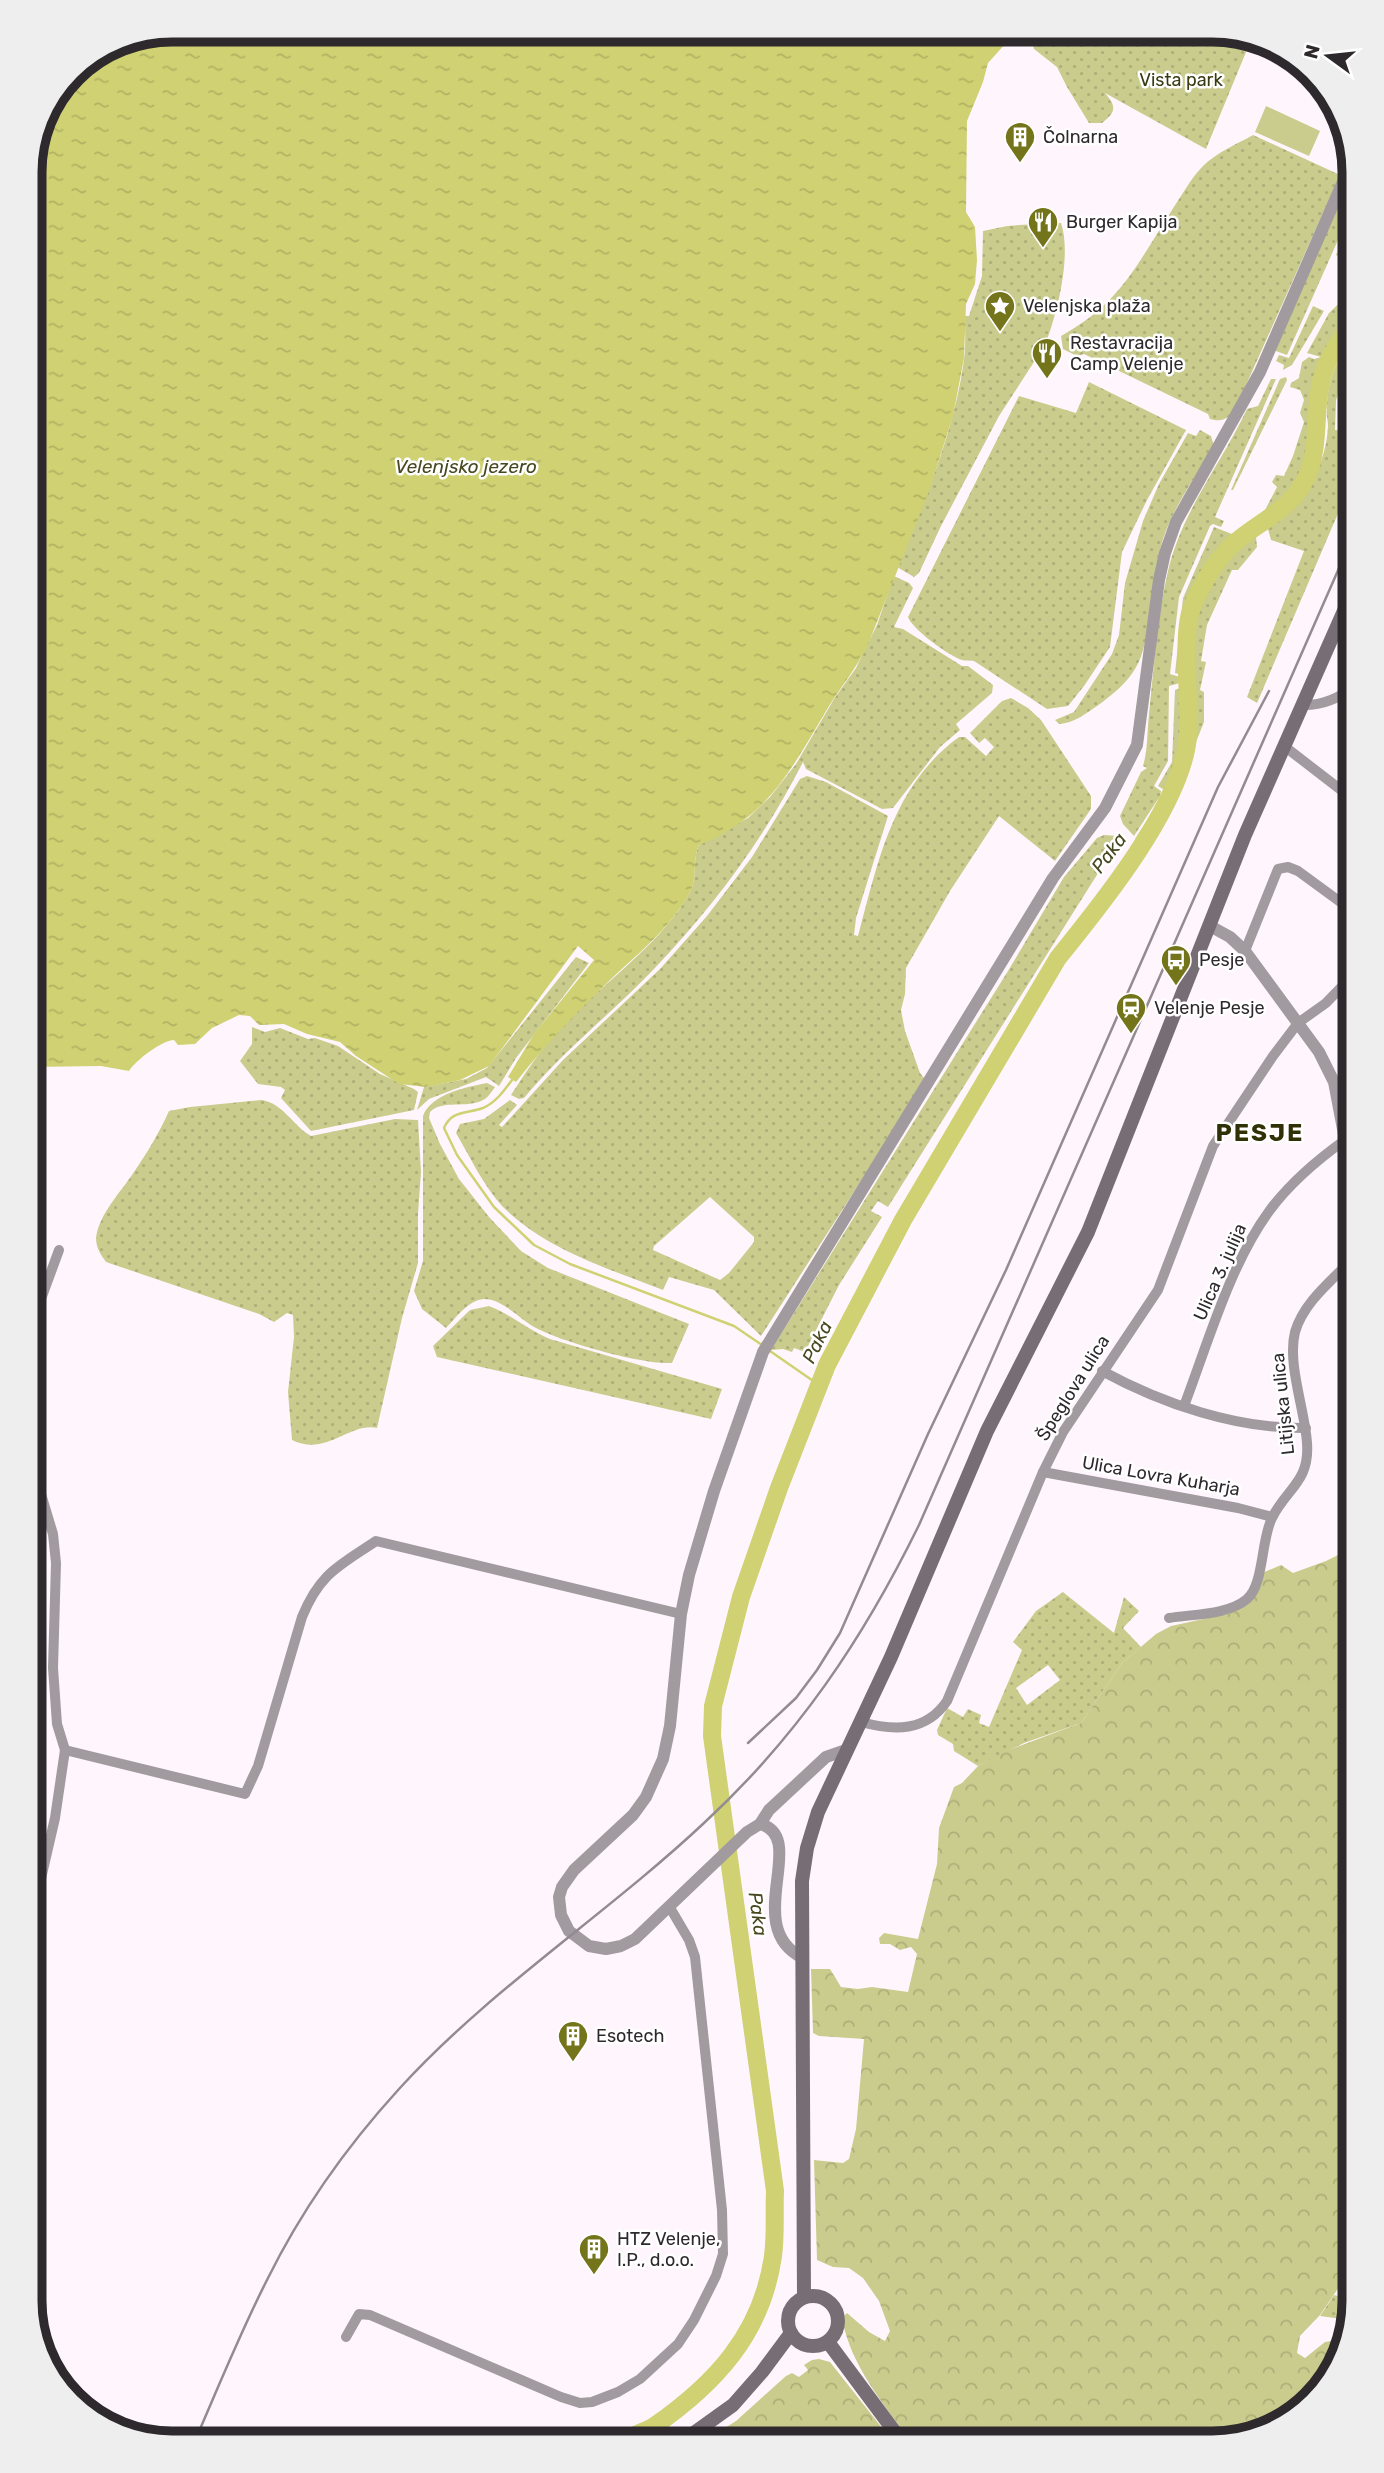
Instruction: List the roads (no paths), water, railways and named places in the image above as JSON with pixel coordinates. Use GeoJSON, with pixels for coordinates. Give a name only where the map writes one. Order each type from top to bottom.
{"type":"FeatureCollection","features":[{"type":"Feature","properties":{"kind":"main road"},"geometry":{"type":"LineString","coordinates":[[804,2297],[802,1881],[807,1848],[818,1812],[901,1635],[987,1431],[1088,1232],[1284,746],[1342,615]]}},
{"type":"Feature","properties":{"kind":"main road"},"geometry":{"type":"LineString","coordinates":[[814,2294],[823,2297],[837,2309],[839,2327],[828,2342],[815,2347],[801,2343],[791,2333],[789,2312],[795,2301],[804,2297],[814,2294]]}},
{"type":"Feature","properties":{"kind":"main road"},"geometry":{"type":"LineString","coordinates":[[697,2431],[733,2405],[791,2333]]}},
{"type":"Feature","properties":{"kind":"main road"},"geometry":{"type":"LineString","coordinates":[[828,2342],[894,2431]]}},
{"type":"Feature","properties":{"kind":"street"},"geometry":{"type":"LineString","coordinates":[[846,1750],[826,1757],[769,1810],[760,1824],[747,1832],[635,1939],[606,1949],[589,1946],[569,1931],[559,1908],[559,1897],[568,1878],[632,1815],[646,1797],[663,1759],[670,1726],[681,1614],[689,1575],[714,1492],[763,1352],[1053,878],[1105,807],[1137,745],[1160,580],[1165,553],[1176,522],[1260,372],[1342,184]]}},
{"type":"Feature","properties":{"kind":"street"},"geometry":{"type":"LineString","coordinates":[[1302,705],[1324,702],[1342,694]]}},
{"type":"Feature","properties":{"kind":"street"},"geometry":{"type":"LineString","coordinates":[[1284,746],[1342,791]]}},
{"type":"Feature","properties":{"kind":"street"},"geometry":{"type":"LineString","coordinates":[[1245,951],[1278,869],[1283,867],[1297,871],[1342,903]]}},
{"type":"Feature","properties":{"kind":"street"},"geometry":{"type":"LineString","coordinates":[[1210,926],[1230,937],[1245,951],[1329,1068],[1342,1124]]}},
{"type":"Feature","properties":{"kind":"street","name":"Špeglova ulica"},"geometry":{"type":"LineString","coordinates":[[861,1722],[890,1728],[919,1725],[938,1714],[947,1701],[1043,1472],[1063,1432],[1158,1290],[1213,1146],[1298,1023],[1326,1003],[1342,986]]}},
{"type":"Feature","properties":{"kind":"street"},"geometry":{"type":"LineString","coordinates":[[1334,1082],[1342,1082]]}},
{"type":"Feature","properties":{"kind":"street","name":"Ulica 3. julija"},"geometry":{"type":"LineString","coordinates":[[1184,1406],[1238,1265],[1256,1231],[1299,1177],[1342,1142]]}},
{"type":"Feature","properties":{"kind":"street"},"geometry":{"type":"LineString","coordinates":[[42,1297],[59,1251]]}},
{"type":"Feature","properties":{"kind":"street","name":"Litijska ulica"},"geometry":{"type":"LineString","coordinates":[[1272,1517],[1294,1490],[1307,1458],[1306,1428],[1294,1362],[1295,1334],[1301,1315],[1342,1269]]}},
{"type":"Feature","properties":{"kind":"street"},"geometry":{"type":"LineString","coordinates":[[1102,1371],[1184,1406],[1254,1424],[1306,1428]]}},
{"type":"Feature","properties":{"kind":"street","name":"Ulica Lovra Kuharja"},"geometry":{"type":"LineString","coordinates":[[1043,1472],[1238,1508],[1272,1517]]}},
{"type":"Feature","properties":{"kind":"street"},"geometry":{"type":"LineString","coordinates":[[42,1497],[53,1534],[56,1563],[52,1668],[57,1724],[65,1750],[55,1818],[42,1874]]}},
{"type":"Feature","properties":{"kind":"street"},"geometry":{"type":"LineString","coordinates":[[1170,1618],[1223,1609],[1250,1598],[1272,1517]]}},
{"type":"Feature","properties":{"kind":"street"},"geometry":{"type":"LineString","coordinates":[[65,1750],[245,1794],[258,1766],[302,1616],[312,1593],[327,1575],[376,1541],[681,1614]]}},
{"type":"Feature","properties":{"kind":"street"},"geometry":{"type":"LineString","coordinates":[[760,1824],[773,1830],[779,1841],[776,1927],[790,1951],[803,1958]]}},
{"type":"Feature","properties":{"kind":"street"},"geometry":{"type":"LineString","coordinates":[[346,2337],[359,2314],[370,2315],[580,2403],[592,2402],[618,2392],[640,2379],[678,2344],[694,2320],[716,2276],[723,2254],[722,2210],[695,1957],[690,1940],[668,1906]]}},
{"type":"Feature","properties":{"kind":"water","name":"Velenjsko jezero"},"geometry":{"type":"Polygon","coordinates":[[[163,42],[1008,42],[988,63],[967,121],[966,212],[975,227],[975,284],[966,304],[964,358],[953,416],[929,491],[867,647],[854,670],[777,788],[744,820],[699,845],[690,892],[673,917],[571,1019],[516,1082],[508,1077],[534,1034],[594,960],[578,946],[489,1066],[460,1080],[426,1087],[399,1084],[356,1056],[340,1042],[307,1034],[284,1024],[259,1025],[250,1016],[239,1015],[212,1028],[195,1044],[178,1045],[174,1040],[163,1043],[129,1071],[101,1066],[42,1067],[42,163],[52,122],[74,86],[93,69],[115,55],[138,46],[163,42]]]}},
{"type":"Feature","properties":{"kind":"waterway","name":"Paka"},"geometry":{"type":"LineString","coordinates":[[644,2431],[676,2411],[715,2375],[732,2355],[758,2310],[773,2256],[775,2191],[712,1736],[713,1706],[741,1597],[779,1488],[827,1365],[903,1220],[1058,958],[1096,911],[1137,853],[1172,792],[1183,763],[1188,736],[1186,649],[1193,605],[1200,589],[1224,553],[1283,507],[1307,476],[1314,453],[1323,374],[1342,338]]}},
{"type":"Feature","properties":{"kind":"waterway"},"geometry":{"type":"LineString","coordinates":[[512,1080],[491,1103],[483,1108],[455,1115],[444,1128],[457,1155],[494,1207],[534,1245],[570,1264],[734,1326],[762,1345]]}},
{"type":"Feature","properties":{"kind":"waterway"},"geometry":{"type":"LineString","coordinates":[[770,1351],[819,1385]]}},
{"type":"Feature","properties":{"kind":"railway"},"geometry":{"type":"LineString","coordinates":[[199,2431],[280,2254],[326,2180],[361,2133],[399,2089],[471,2018],[666,1857],[738,1790],[799,1721],[875,1607],[919,1525],[1342,561]]}},
{"type":"Feature","properties":{"kind":"railway"},"geometry":{"type":"LineString","coordinates":[[748,1743],[796,1698],[840,1633],[928,1434],[1006,1270],[1218,787],[1269,691]]}},
{"type":"Feature","properties":{"kind":"place","name":"Čolnarna"},"geometry":{"type":"Point","coordinates":[1020,164]}},
{"type":"Feature","properties":{"kind":"place","name":"Burger Kapija"},"geometry":{"type":"Point","coordinates":[1043,249]}},
{"type":"Feature","properties":{"kind":"place","name":"Velenjska plaža"},"geometry":{"type":"Point","coordinates":[1000,333]}},
{"type":"Feature","properties":{"kind":"place","name":"Restavracija Camp Velenje"},"geometry":{"type":"Point","coordinates":[1047,380]}},
{"type":"Feature","properties":{"kind":"place","name":"Pesje"},"geometry":{"type":"Point","coordinates":[1176,987]}},
{"type":"Feature","properties":{"kind":"place","name":"Velenje Pesje"},"geometry":{"type":"Point","coordinates":[1131,1035]}},
{"type":"Feature","properties":{"kind":"place","name":"Esotech"},"geometry":{"type":"Point","coordinates":[573,2063]}},
{"type":"Feature","properties":{"kind":"place","name":"HTZ Velenje, I.P., d.o.o."},"geometry":{"type":"Point","coordinates":[594,2276]}},
{"type":"Feature","properties":{"kind":"district","name":"PESJE"},"geometry":{"type":"Point","coordinates":[1260,1133]}},
{"type":"Feature","properties":{"kind":"park label","name":"Vista park"},"geometry":{"type":"Point","coordinates":[1181,80]}}]}
